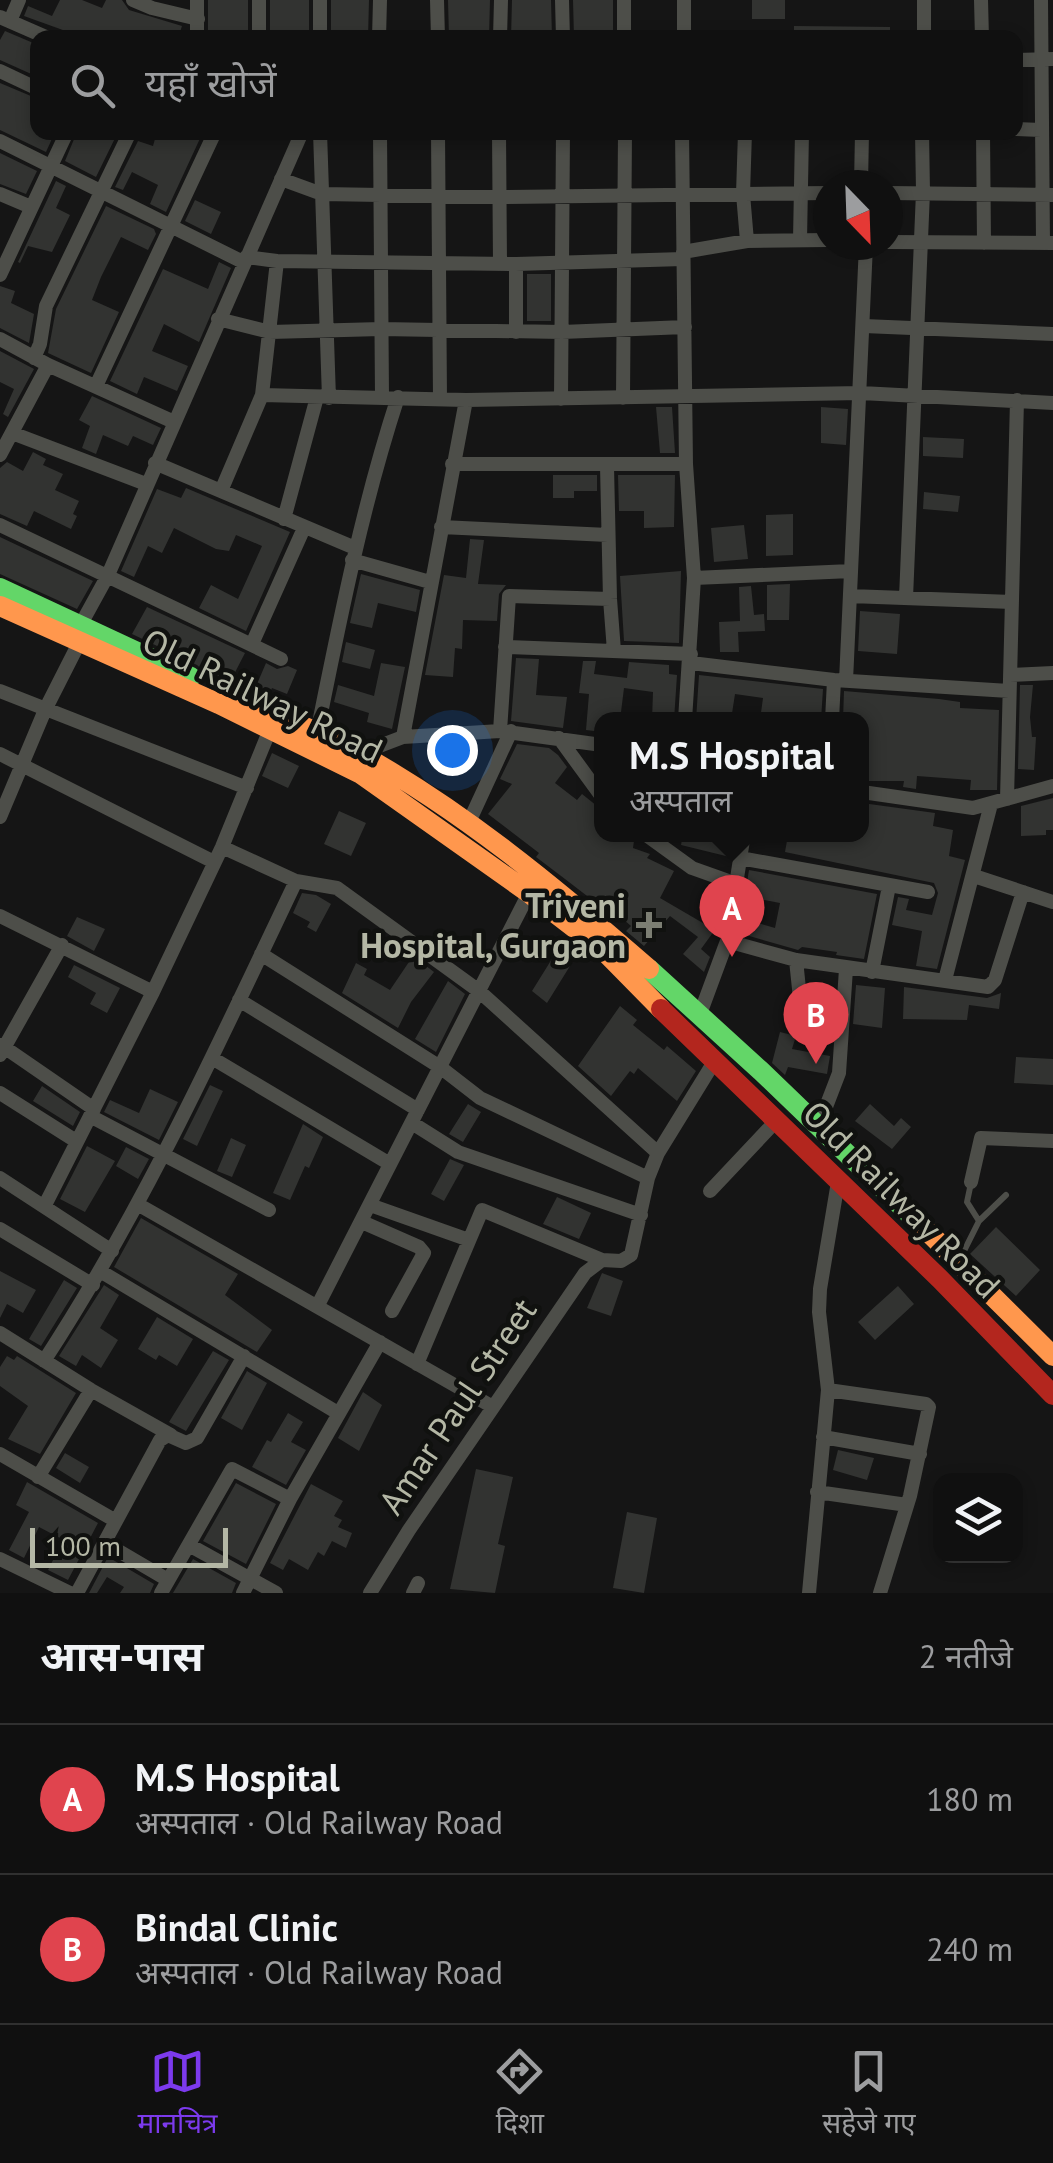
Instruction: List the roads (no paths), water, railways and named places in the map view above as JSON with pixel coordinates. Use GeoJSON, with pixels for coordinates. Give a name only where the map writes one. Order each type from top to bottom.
{"type":"FeatureCollection","features":[{"type":"Feature","properties":{"kind":"main road","name":"Old Railway Road"},"geometry":{"type":"LineString","coordinates":[[0,588],[80,635]]}},
{"type":"Feature","properties":{"kind":"main road","name":"Old Railway Road"},"geometry":{"type":"LineString","coordinates":[[0,606],[80,635],[273,722],[361,774],[529,893],[603,950],[940,1279],[1053,1395]]}},
{"type":"Feature","properties":{"kind":"main road","name":"Old Railway Road"},"geometry":{"type":"LineString","coordinates":[[273,722],[317,733],[360,754],[469,822],[588,916],[819,1125],[1053,1356]]}},
{"type":"Feature","properties":{"kind":"main road"},"geometry":{"type":"LineString","coordinates":[[694,1043],[706,1020]]}},
{"type":"Feature","properties":{"kind":"main road"},"geometry":{"type":"LineString","coordinates":[[940,1279],[958,1262]]}},
{"type":"Feature","properties":{"kind":"street"},"geometry":{"type":"LineString","coordinates":[[19,0],[5,19],[30,30]]}},
{"type":"Feature","properties":{"kind":"street"},"geometry":{"type":"LineString","coordinates":[[133,0],[198,20]]}},
{"type":"Feature","properties":{"kind":"street"},"geometry":{"type":"LineString","coordinates":[[197,0],[197,30]]}},
{"type":"Feature","properties":{"kind":"street"},"geometry":{"type":"LineString","coordinates":[[259,0],[259,30]]}},
{"type":"Feature","properties":{"kind":"street"},"geometry":{"type":"LineString","coordinates":[[320,0],[320,30]]}},
{"type":"Feature","properties":{"kind":"street"},"geometry":{"type":"LineString","coordinates":[[379,30],[380,0]]}},
{"type":"Feature","properties":{"kind":"street"},"geometry":{"type":"LineString","coordinates":[[437,0],[438,30]]}},
{"type":"Feature","properties":{"kind":"street"},"geometry":{"type":"LineString","coordinates":[[500,30],[501,0]]}},
{"type":"Feature","properties":{"kind":"street"},"geometry":{"type":"LineString","coordinates":[[562,0],[564,30]]}},
{"type":"Feature","properties":{"kind":"street"},"geometry":{"type":"LineString","coordinates":[[624,0],[624,30]]}},
{"type":"Feature","properties":{"kind":"street"},"geometry":{"type":"LineString","coordinates":[[684,0],[684,30]]}},
{"type":"Feature","properties":{"kind":"street"},"geometry":{"type":"LineString","coordinates":[[924,0],[924,30]]}},
{"type":"Feature","properties":{"kind":"street"},"geometry":{"type":"LineString","coordinates":[[981,0],[982,30]]}},
{"type":"Feature","properties":{"kind":"street"},"geometry":{"type":"LineString","coordinates":[[903,242],[1048,243],[1042,130],[1047,59],[1041,0]]}},
{"type":"Feature","properties":{"kind":"street"},"geometry":{"type":"LineString","coordinates":[[0,70],[30,85]]}},
{"type":"Feature","properties":{"kind":"street"},"geometry":{"type":"LineString","coordinates":[[1023,129],[1042,130]]}},
{"type":"Feature","properties":{"kind":"street"},"geometry":{"type":"LineString","coordinates":[[0,275],[4,258],[63,140]]}},
{"type":"Feature","properties":{"kind":"street"},"geometry":{"type":"LineString","coordinates":[[0,455],[41,362],[46,306],[126,140]]}},
{"type":"Feature","properties":{"kind":"street"},"geometry":{"type":"LineString","coordinates":[[96,386],[211,140]]}},
{"type":"Feature","properties":{"kind":"street"},"geometry":{"type":"LineString","coordinates":[[0,817],[298,140]]}},
{"type":"Feature","properties":{"kind":"street"},"geometry":{"type":"LineString","coordinates":[[284,519],[323,398],[326,331],[320,140]]}},
{"type":"Feature","properties":{"kind":"street"},"geometry":{"type":"LineString","coordinates":[[317,733],[390,397],[381,329],[380,140]]}},
{"type":"Feature","properties":{"kind":"street"},"geometry":{"type":"LineString","coordinates":[[438,140],[440,398]]}},
{"type":"Feature","properties":{"kind":"street"},"geometry":{"type":"LineString","coordinates":[[499,140],[500,264]]}},
{"type":"Feature","properties":{"kind":"street"},"geometry":{"type":"LineString","coordinates":[[561,399],[563,140]]}},
{"type":"Feature","properties":{"kind":"street"},"geometry":{"type":"LineString","coordinates":[[624,140],[624,398]]}},
{"type":"Feature","properties":{"kind":"street"},"geometry":{"type":"LineString","coordinates":[[682,140],[684,398],[694,578],[686,712]]}},
{"type":"Feature","properties":{"kind":"street"},"geometry":{"type":"LineString","coordinates":[[745,140],[747,241]]}},
{"type":"Feature","properties":{"kind":"street"},"geometry":{"type":"LineString","coordinates":[[800,240],[802,140]]}},
{"type":"Feature","properties":{"kind":"street"},"geometry":{"type":"LineString","coordinates":[[861,170],[862,140]]}},
{"type":"Feature","properties":{"kind":"street"},"geometry":{"type":"LineString","coordinates":[[906,598],[922,140]]}},
{"type":"Feature","properties":{"kind":"street"},"geometry":{"type":"LineString","coordinates":[[983,140],[984,243]]}},
{"type":"Feature","properties":{"kind":"street"},"geometry":{"type":"LineString","coordinates":[[0,141],[245,260],[500,264],[625,261],[683,256],[747,241],[813,240]]}},
{"type":"Feature","properties":{"kind":"street"},"geometry":{"type":"LineString","coordinates":[[281,179],[322,194],[501,197],[813,192]]}},
{"type":"Feature","properties":{"kind":"street"},"geometry":{"type":"LineString","coordinates":[[903,193],[1048,195]]}},
{"type":"Feature","properties":{"kind":"street"},"geometry":{"type":"LineString","coordinates":[[0,194],[31,207]]}},
{"type":"Feature","properties":{"kind":"street"},"geometry":{"type":"LineString","coordinates":[[834,712],[850,596],[866,260]]}},
{"type":"Feature","properties":{"kind":"street"},"geometry":{"type":"LineString","coordinates":[[221,490],[262,396],[277,261]]}},
{"type":"Feature","properties":{"kind":"street"},"geometry":{"type":"LineString","coordinates":[[516,264],[516,332]]}},
{"type":"Feature","properties":{"kind":"street"},"geometry":{"type":"LineString","coordinates":[[218,320],[270,332],[562,332],[685,327]]}},
{"type":"Feature","properties":{"kind":"street"},"geometry":{"type":"LineString","coordinates":[[864,326],[1053,334]]}},
{"type":"Feature","properties":{"kind":"street"},"geometry":{"type":"LineString","coordinates":[[0,339],[41,362],[174,422]]}},
{"type":"Feature","properties":{"kind":"street"},"geometry":{"type":"LineString","coordinates":[[262,396],[466,400],[861,392],[1053,402]]}},
{"type":"Feature","properties":{"kind":"street"},"geometry":{"type":"LineString","coordinates":[[403,738],[466,400]]}},
{"type":"Feature","properties":{"kind":"street"},"geometry":{"type":"LineString","coordinates":[[1007,799],[1017,400]]}},
{"type":"Feature","properties":{"kind":"street"},"geometry":{"type":"LineString","coordinates":[[12,433],[146,484]]}},
{"type":"Feature","properties":{"kind":"street"},"geometry":{"type":"LineString","coordinates":[[155,462],[353,554],[430,582]]}},
{"type":"Feature","properties":{"kind":"street"},"geometry":{"type":"LineString","coordinates":[[452,464],[686,464]]}},
{"type":"Feature","properties":{"kind":"street"},"geometry":{"type":"LineString","coordinates":[[608,466],[614,651]]}},
{"type":"Feature","properties":{"kind":"street"},"geometry":{"type":"LineString","coordinates":[[0,525],[281,659]]}},
{"type":"Feature","properties":{"kind":"street"},"geometry":{"type":"LineString","coordinates":[[441,527],[608,535]]}},
{"type":"Feature","properties":{"kind":"street"},"geometry":{"type":"LineString","coordinates":[[252,644],[304,528]]}},
{"type":"Feature","properties":{"kind":"street"},"geometry":{"type":"LineString","coordinates":[[694,578],[850,571]]}},
{"type":"Feature","properties":{"kind":"street"},"geometry":{"type":"LineString","coordinates":[[469,822],[506,731],[507,600],[512,594],[610,599]]}},
{"type":"Feature","properties":{"kind":"street"},"geometry":{"type":"LineString","coordinates":[[850,596],[1012,602]]}},
{"type":"Feature","properties":{"kind":"street"},"geometry":{"type":"LineString","coordinates":[[505,647],[614,651],[840,681],[1009,683],[1053,673]]}},
{"type":"Feature","properties":{"kind":"street"},"geometry":{"type":"LineString","coordinates":[[0,691],[247,788]]}},
{"type":"Feature","properties":{"kind":"street"},"geometry":{"type":"LineString","coordinates":[[46,1205],[222,847],[273,722]]}},
{"type":"Feature","properties":{"kind":"street"},"geometry":{"type":"LineString","coordinates":[[360,754],[403,738],[506,731],[594,744]]}},
{"type":"Feature","properties":{"kind":"street"},"geometry":{"type":"LineString","coordinates":[[559,738],[594,786]]}},
{"type":"Feature","properties":{"kind":"street"},"geometry":{"type":"LineString","coordinates":[[0,754],[214,862]]}},
{"type":"Feature","properties":{"kind":"street"},"geometry":{"type":"LineString","coordinates":[[869,793],[956,807],[991,804],[1053,786]]}},
{"type":"Feature","properties":{"kind":"street"},"geometry":{"type":"LineString","coordinates":[[945,980],[991,804]]}},
{"type":"Feature","properties":{"kind":"street"},"geometry":{"type":"LineString","coordinates":[[656,842],[692,868],[736,884]]}},
{"type":"Feature","properties":{"kind":"street"},"geometry":{"type":"LineString","coordinates":[[706,1020],[727,941],[743,842]]}},
{"type":"Feature","properties":{"kind":"street"},"geometry":{"type":"LineString","coordinates":[[222,847],[296,881],[338,888],[479,991],[658,1153]]}},
{"type":"Feature","properties":{"kind":"street"},"geometry":{"type":"LineString","coordinates":[[740,858],[928,892]]}},
{"type":"Feature","properties":{"kind":"street"},"geometry":{"type":"LineString","coordinates":[[974,876],[1053,902]]}},
{"type":"Feature","properties":{"kind":"street"},"geometry":{"type":"LineString","coordinates":[[44,1361],[139,1205],[296,881]]}},
{"type":"Feature","properties":{"kind":"street"},"geometry":{"type":"LineString","coordinates":[[872,972],[888,886]]}},
{"type":"Feature","properties":{"kind":"street"},"geometry":{"type":"LineString","coordinates":[[727,941],[846,969],[986,987],[994,984],[1023,892]]}},
{"type":"Feature","properties":{"kind":"street"},"geometry":{"type":"LineString","coordinates":[[318,1306],[529,893]]}},
{"type":"Feature","properties":{"kind":"street"},"geometry":{"type":"LineString","coordinates":[[0,916],[153,992]]}},
{"type":"Feature","properties":{"kind":"street"},"geometry":{"type":"LineString","coordinates":[[62,945],[2,1049],[92,1113],[269,1210]]}},
{"type":"Feature","properties":{"kind":"street"},"geometry":{"type":"LineString","coordinates":[[261,954],[498,1108],[648,1178]]}},
{"type":"Feature","properties":{"kind":"street"},"geometry":{"type":"LineString","coordinates":[[796,960],[803,1027]]}},
{"type":"Feature","properties":{"kind":"street"},"geometry":{"type":"LineString","coordinates":[[819,1125],[839,1073],[846,969]]}},
{"type":"Feature","properties":{"kind":"street"},"geometry":{"type":"LineString","coordinates":[[239,1000],[414,1116],[458,1152],[640,1215],[658,1153],[714,1062]]}},
{"type":"Feature","properties":{"kind":"street"},"geometry":{"type":"LineString","coordinates":[[212,1058],[390,1164]]}},
{"type":"Feature","properties":{"kind":"street"},"geometry":{"type":"LineString","coordinates":[[0,1093],[76,1141]]}},
{"type":"Feature","properties":{"kind":"street"},"geometry":{"type":"LineString","coordinates":[[710,1191],[777,1120]]}},
{"type":"Feature","properties":{"kind":"street"},"geometry":{"type":"LineString","coordinates":[[971,1182],[981,1138],[1053,1141]]}},
{"type":"Feature","properties":{"kind":"street"},"geometry":{"type":"LineString","coordinates":[[0,1178],[112,1251]]}},
{"type":"Feature","properties":{"kind":"street"},"geometry":{"type":"LineString","coordinates":[[810,1593],[828,1390],[819,1312],[838,1182]]}},
{"type":"Feature","properties":{"kind":"street"},"geometry":{"type":"LineString","coordinates":[[139,1205],[492,1407]]}},
{"type":"Feature","properties":{"kind":"street"},"geometry":{"type":"LineString","coordinates":[[370,1205],[469,1240]]}},
{"type":"Feature","properties":{"kind":"street"},"geometry":{"type":"LineString","coordinates":[[418,1364],[479,1211],[485,1210],[602,1260]]}},
{"type":"Feature","properties":{"kind":"street","name":"Amar Paul Street"},"geometry":{"type":"LineString","coordinates":[[370,1593],[585,1272],[602,1260],[621,1261],[631,1255],[640,1215]]}},
{"type":"Feature","properties":{"kind":"street"},"geometry":{"type":"LineString","coordinates":[[362,1222],[419,1247],[424,1253],[392,1311]]}},
{"type":"Feature","properties":{"kind":"street"},"geometry":{"type":"LineString","coordinates":[[0,1229],[244,1356],[338,1413]]}},
{"type":"Feature","properties":{"kind":"street"},"geometry":{"type":"LineString","coordinates":[[0,1333],[186,1443],[194,1441],[244,1356]]}},
{"type":"Feature","properties":{"kind":"street"},"geometry":{"type":"LineString","coordinates":[[246,1586],[290,1499],[380,1342]]}},
{"type":"Feature","properties":{"kind":"street"},"geometry":{"type":"LineString","coordinates":[[38,1477],[91,1390]]}},
{"type":"Feature","properties":{"kind":"street"},"geometry":{"type":"LineString","coordinates":[[828,1390],[928,1405],[907,1505],[880,1593]]}},
{"type":"Feature","properties":{"kind":"street"},"geometry":{"type":"LineString","coordinates":[[0,1558],[73,1593],[160,1440],[171,1435]]}},
{"type":"Feature","properties":{"kind":"street"},"geometry":{"type":"LineString","coordinates":[[823,1437],[920,1454]]}},
{"type":"Feature","properties":{"kind":"street"},"geometry":{"type":"LineString","coordinates":[[0,1454],[116,1521]]}},
{"type":"Feature","properties":{"kind":"street"},"geometry":{"type":"LineString","coordinates":[[104,1543],[164,1586],[232,1469],[290,1499]]}},
{"type":"Feature","properties":{"kind":"street"},"geometry":{"type":"LineString","coordinates":[[817,1492],[907,1505]]}},
{"type":"Feature","properties":{"kind":"street"},"geometry":{"type":"LineString","coordinates":[[189,1545],[246,1586],[276,1593]]}},
{"type":"Feature","properties":{"kind":"lane"},"geometry":{"type":"LineString","coordinates":[[971,1182],[967,1202],[979,1220]]}},
{"type":"Feature","properties":{"kind":"lane"},"geometry":{"type":"LineString","coordinates":[[958,1262],[979,1220],[1006,1195]]}},
{"type":"Feature","properties":{"kind":"place","name":"Triveni Hospital, Gurgaon"},"geometry":{"type":"Point","coordinates":[649,925]}},
{"type":"Feature","properties":{"kind":"place","name":"M.S Hospital"},"geometry":{"type":"Point","coordinates":[732,957]}},
{"type":"Feature","properties":{"kind":"place","name":"Bindal Clinic"},"geometry":{"type":"Point","coordinates":[816,1064]}}]}
